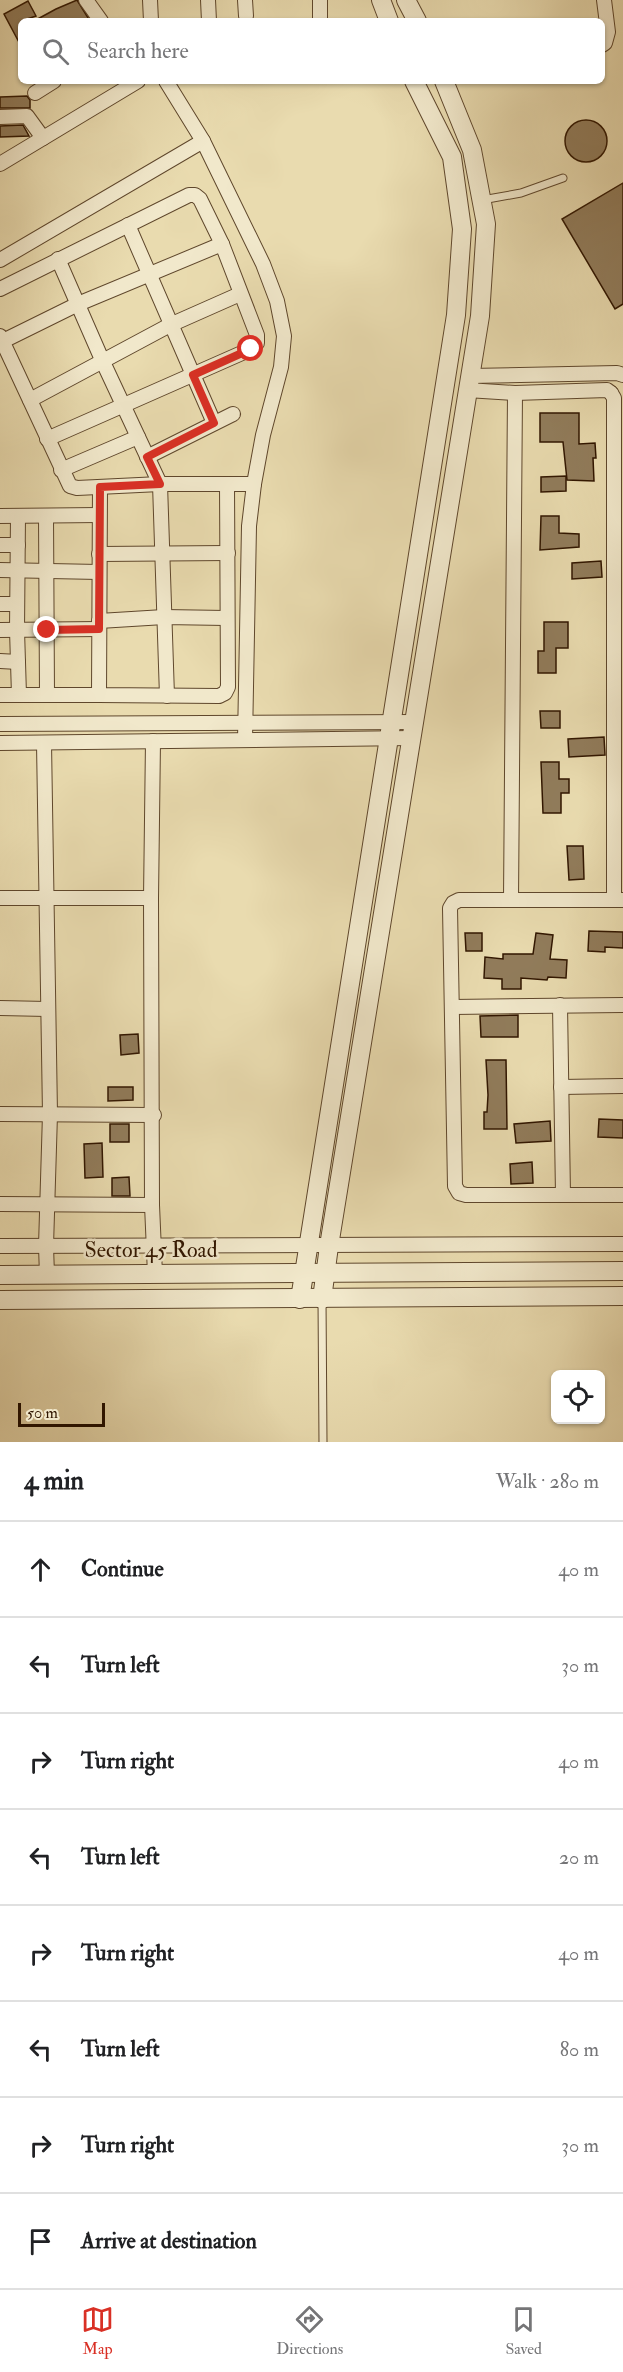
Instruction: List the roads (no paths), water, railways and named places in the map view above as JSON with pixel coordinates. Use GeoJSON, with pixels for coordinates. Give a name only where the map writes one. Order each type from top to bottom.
{"type":"FeatureCollection","features":[{"type":"Feature","properties":{"kind":"street"},"geometry":{"type":"LineString","coordinates":[[86,0],[99,18]]}},
{"type":"Feature","properties":{"kind":"street"},"geometry":{"type":"LineString","coordinates":[[150,0],[151,18]]}},
{"type":"Feature","properties":{"kind":"street"},"geometry":{"type":"LineString","coordinates":[[208,0],[209,18]]}},
{"type":"Feature","properties":{"kind":"street"},"geometry":{"type":"LineString","coordinates":[[245,0],[246,16]]}},
{"type":"Feature","properties":{"kind":"street"},"geometry":{"type":"LineString","coordinates":[[320,0],[320,18]]}},
{"type":"Feature","properties":{"kind":"street"},"geometry":{"type":"LineString","coordinates":[[381,0],[388,18]]}},
{"type":"Feature","properties":{"kind":"street"},"geometry":{"type":"LineString","coordinates":[[406,0],[415,18]]}},
{"type":"Feature","properties":{"kind":"street"},"geometry":{"type":"LineString","coordinates":[[604,0],[608,32],[605,43]]}},
{"type":"Feature","properties":{"kind":"street"},"geometry":{"type":"LineString","coordinates":[[35,93],[49,84]]}},
{"type":"Feature","properties":{"kind":"street"},"geometry":{"type":"LineString","coordinates":[[0,164],[133,84]]}},
{"type":"Feature","properties":{"kind":"street"},"geometry":{"type":"LineString","coordinates":[[168,84],[203,141],[262,264],[276,301],[284,336],[281,367],[263,435],[249,526],[245,740]]}},
{"type":"Feature","properties":{"kind":"street"},"geometry":{"type":"LineString","coordinates":[[300,1299],[302,1274],[456,315],[462,230],[452,157],[416,84]]}},
{"type":"Feature","properties":{"kind":"street"},"geometry":{"type":"LineString","coordinates":[[322,1299],[480,316],[486,224],[472,150],[445,84]]}},
{"type":"Feature","properties":{"kind":"street"},"geometry":{"type":"LineString","coordinates":[[0,117],[27,116],[43,138]]}},
{"type":"Feature","properties":{"kind":"street"},"geometry":{"type":"LineString","coordinates":[[0,260],[203,141]]}},
{"type":"Feature","properties":{"kind":"street"},"geometry":{"type":"LineString","coordinates":[[0,289],[189,195],[195,195],[200,199],[222,243],[257,335],[257,343],[251,349],[47,439]]}},
{"type":"Feature","properties":{"kind":"street"},"geometry":{"type":"LineString","coordinates":[[128,225],[214,423]]}},
{"type":"Feature","properties":{"kind":"street"},"geometry":{"type":"LineString","coordinates":[[222,243],[1,338],[70,486],[254,484]]}},
{"type":"Feature","properties":{"kind":"street"},"geometry":{"type":"LineString","coordinates":[[58,259],[160,484],[167,696]]}},
{"type":"Feature","properties":{"kind":"street"},"geometry":{"type":"LineString","coordinates":[[30,400],[171,325],[240,294]]}},
{"type":"Feature","properties":{"kind":"street"},"geometry":{"type":"LineString","coordinates":[[468,383],[606,373],[623,377],[611,393]]}},
{"type":"Feature","properties":{"kind":"street"},"geometry":{"type":"LineString","coordinates":[[468,383],[515,393],[607,390],[611,393],[614,408],[618,567],[618,900],[459,900],[450,908],[455,1186],[459,1192],[466,1195],[623,1195]]}},
{"type":"Feature","properties":{"kind":"street"},"geometry":{"type":"LineString","coordinates":[[511,900],[515,393]]}},
{"type":"Feature","properties":{"kind":"street"},"geometry":{"type":"LineString","coordinates":[[147,457],[233,414]]}},
{"type":"Feature","properties":{"kind":"street"},"geometry":{"type":"LineString","coordinates":[[61,470],[138,437]]}},
{"type":"Feature","properties":{"kind":"street"},"geometry":{"type":"LineString","coordinates":[[0,695],[219,696],[225,693],[228,687],[227,484]]}},
{"type":"Feature","properties":{"kind":"street"},"geometry":{"type":"LineString","coordinates":[[99,695],[100,487]]}},
{"type":"Feature","properties":{"kind":"street"},"geometry":{"type":"LineString","coordinates":[[0,516],[99,515]]}},
{"type":"Feature","properties":{"kind":"street"},"geometry":{"type":"LineString","coordinates":[[18,516],[19,695]]}},
{"type":"Feature","properties":{"kind":"street"},"geometry":{"type":"LineString","coordinates":[[46,516],[47,695]]}},
{"type":"Feature","properties":{"kind":"street"},"geometry":{"type":"LineString","coordinates":[[0,545],[18,545]]}},
{"type":"Feature","properties":{"kind":"street"},"geometry":{"type":"LineString","coordinates":[[99,554],[228,553]]}},
{"type":"Feature","properties":{"kind":"street"},"geometry":{"type":"LineString","coordinates":[[0,570],[99,572]]}},
{"type":"Feature","properties":{"kind":"street"},"geometry":{"type":"LineString","coordinates":[[0,604],[17,604]]}},
{"type":"Feature","properties":{"kind":"street"},"geometry":{"type":"LineString","coordinates":[[0,630],[47,630],[164,617],[226,618]]}},
{"type":"Feature","properties":{"kind":"street"},"geometry":{"type":"LineString","coordinates":[[0,661],[18,662]]}},
{"type":"Feature","properties":{"kind":"street"},"geometry":{"type":"LineString","coordinates":[[0,724],[247,723],[413,730]]}},
{"type":"Feature","properties":{"kind":"street"},"geometry":{"type":"LineString","coordinates":[[0,743],[245,740],[389,730]]}},
{"type":"Feature","properties":{"kind":"street"},"geometry":{"type":"LineString","coordinates":[[153,741],[151,898],[154,1115],[152,1205],[155,1274]]}},
{"type":"Feature","properties":{"kind":"street"},"geometry":{"type":"LineString","coordinates":[[44,743],[50,1114],[47,1275]]}},
{"type":"Feature","properties":{"kind":"street"},"geometry":{"type":"LineString","coordinates":[[0,898],[151,898]]}},
{"type":"Feature","properties":{"kind":"street"},"geometry":{"type":"LineString","coordinates":[[560,1005],[563,1195]]}},
{"type":"Feature","properties":{"kind":"street"},"geometry":{"type":"LineString","coordinates":[[453,1007],[623,1005]]}},
{"type":"Feature","properties":{"kind":"street"},"geometry":{"type":"LineString","coordinates":[[0,1008],[47,1009]]}},
{"type":"Feature","properties":{"kind":"street"},"geometry":{"type":"LineString","coordinates":[[561,1087],[623,1086]]}},
{"type":"Feature","properties":{"kind":"street"},"geometry":{"type":"LineString","coordinates":[[0,1114],[154,1115]]}},
{"type":"Feature","properties":{"kind":"street"},"geometry":{"type":"LineString","coordinates":[[0,1204],[152,1205]]}},
{"type":"Feature","properties":{"kind":"street"},"geometry":{"type":"LineString","coordinates":[[0,1246],[623,1244]]}},
{"type":"Feature","properties":{"kind":"street","name":"Sector 45 Road"},"geometry":{"type":"LineString","coordinates":[[0,1275],[623,1271]]}},
{"type":"Feature","properties":{"kind":"street"},"geometry":{"type":"LineString","coordinates":[[0,1300],[623,1296]]}},
{"type":"Feature","properties":{"kind":"lane"},"geometry":{"type":"LineString","coordinates":[[482,200],[521,193],[563,178]]}},
{"type":"Feature","properties":{"kind":"lane"},"geometry":{"type":"LineString","coordinates":[[322,1299],[323,1442]]}}]}
